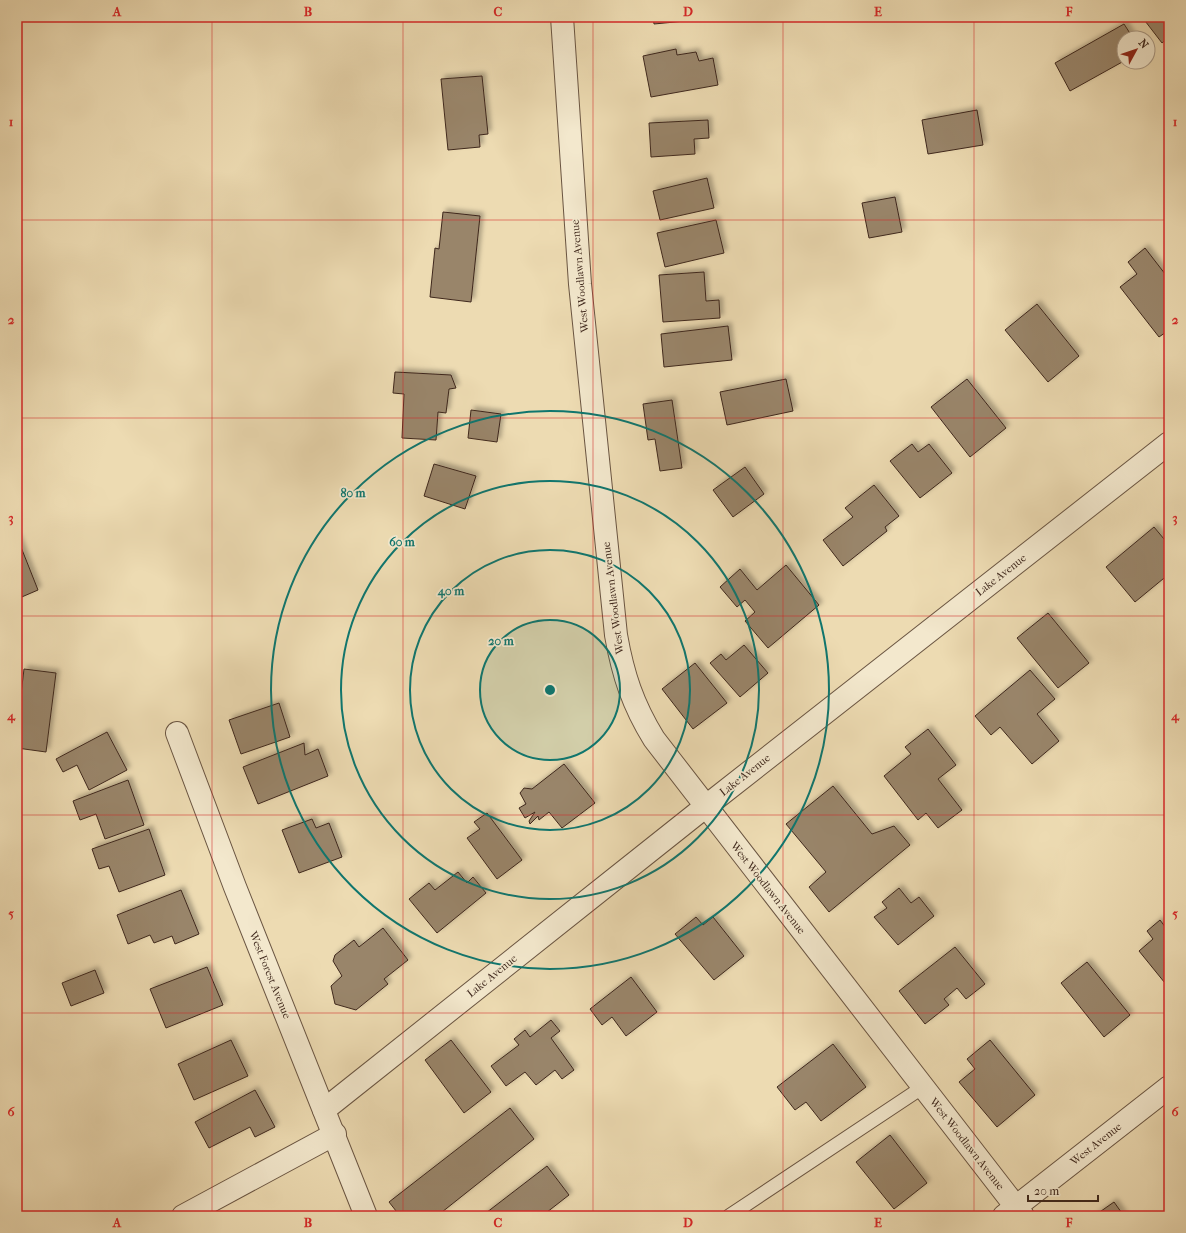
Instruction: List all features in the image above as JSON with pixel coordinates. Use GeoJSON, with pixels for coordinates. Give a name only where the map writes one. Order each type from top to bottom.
{"type":"FeatureCollection","features":[{"type":"Feature","properties":{"kind":"street","name":"West Woodlawn Avenue"},"geometry":{"type":"LineString","coordinates":[[562,17],[580,284],[616,635],[620,661],[628,688],[639,715],[654,739],[705,807],[923,1087],[1014,1213]]}},
{"type":"Feature","properties":{"kind":"street","name":"Lake Avenue"},"geometry":{"type":"LineString","coordinates":[[324,1110],[705,807],[1169,443]]}},
{"type":"Feature","properties":{"kind":"street","name":"West Forest Avenue"},"geometry":{"type":"LineString","coordinates":[[177,733],[234,887],[366,1216]]}},
{"type":"Feature","properties":{"kind":"street","name":"West Avenue"},"geometry":{"type":"LineString","coordinates":[[1014,1213],[1169,1087]]}},
{"type":"Feature","properties":{"kind":"street"},"geometry":{"type":"LineString","coordinates":[[183,1216],[334,1134]]}},
{"type":"Feature","properties":{"kind":"lane"},"geometry":{"type":"LineString","coordinates":[[729,1216],[923,1087]]}},
{"type":"Feature","properties":{"kind":"building"},"geometry":{"type":"Polygon","coordinates":[[[653,17],[684,17],[685,21],[654,24],[653,17]]]}},
{"type":"Feature","properties":{"kind":"building"},"geometry":{"type":"Polygon","coordinates":[[[1142,17],[1169,17],[1169,37],[1162,43],[1156,35],[1156,30],[1152,30],[1142,17]]]}},
{"type":"Feature","properties":{"kind":"building"},"geometry":{"type":"Polygon","coordinates":[[[1124,24],[1128,30],[1116,30],[1116,65],[1070,91],[1055,63],[1124,24]]]}},
{"type":"Feature","properties":{"kind":"building"},"geometry":{"type":"Polygon","coordinates":[[[676,49],[677,55],[696,52],[699,61],[713,58],[718,85],[651,97],[643,56],[676,49]]]}},
{"type":"Feature","properties":{"kind":"building"},"geometry":{"type":"Polygon","coordinates":[[[482,76],[488,134],[479,135],[480,147],[448,150],[441,79],[482,76]]]}},
{"type":"Feature","properties":{"kind":"building"},"geometry":{"type":"Polygon","coordinates":[[[977,110],[983,145],[928,154],[922,120],[977,110]]]}},
{"type":"Feature","properties":{"kind":"building"},"geometry":{"type":"Polygon","coordinates":[[[708,120],[709,138],[694,139],[695,154],[651,157],[649,123],[708,120]]]}},
{"type":"Feature","properties":{"kind":"building"},"geometry":{"type":"Polygon","coordinates":[[[707,178],[714,208],[660,220],[653,191],[707,178]]]}},
{"type":"Feature","properties":{"kind":"building"},"geometry":{"type":"Polygon","coordinates":[[[895,197],[902,232],[869,238],[862,203],[895,197]]]}},
{"type":"Feature","properties":{"kind":"building"},"geometry":{"type":"Polygon","coordinates":[[[443,212],[480,216],[471,302],[430,297],[435,248],[439,249],[443,212]]]}},
{"type":"Feature","properties":{"kind":"building"},"geometry":{"type":"Polygon","coordinates":[[[716,220],[724,253],[665,267],[657,233],[716,220]]]}},
{"type":"Feature","properties":{"kind":"building"},"geometry":{"type":"Polygon","coordinates":[[[1145,248],[1169,279],[1169,330],[1159,337],[1120,287],[1137,274],[1128,262],[1145,248]]]}},
{"type":"Feature","properties":{"kind":"building"},"geometry":{"type":"Polygon","coordinates":[[[704,272],[706,301],[719,300],[720,318],[663,322],[659,275],[704,272]]]}},
{"type":"Feature","properties":{"kind":"building"},"geometry":{"type":"Polygon","coordinates":[[[1037,304],[1079,356],[1048,382],[1005,330],[1037,304]]]}},
{"type":"Feature","properties":{"kind":"building"},"geometry":{"type":"Polygon","coordinates":[[[728,326],[732,360],[664,367],[661,334],[728,326]]]}},
{"type":"Feature","properties":{"kind":"building"},"geometry":{"type":"Polygon","coordinates":[[[395,372],[451,375],[456,388],[449,389],[446,413],[438,412],[436,440],[402,438],[404,394],[393,393],[395,372]]]}},
{"type":"Feature","properties":{"kind":"building"},"geometry":{"type":"Polygon","coordinates":[[[786,379],[793,411],[727,425],[720,392],[786,379]]]}},
{"type":"Feature","properties":{"kind":"building"},"geometry":{"type":"Polygon","coordinates":[[[967,379],[1006,428],[970,457],[931,407],[967,379]]]}},
{"type":"Feature","properties":{"kind":"building"},"geometry":{"type":"Polygon","coordinates":[[[672,400],[682,468],[660,471],[655,439],[648,440],[643,404],[672,400]]]}},
{"type":"Feature","properties":{"kind":"building"},"geometry":{"type":"Polygon","coordinates":[[[471,410],[501,414],[497,442],[468,438],[471,410]]]}},
{"type":"Feature","properties":{"kind":"building"},"geometry":{"type":"Polygon","coordinates":[[[912,444],[918,452],[929,444],[952,473],[920,498],[890,461],[912,444]]]}},
{"type":"Feature","properties":{"kind":"building"},"geometry":{"type":"Polygon","coordinates":[[[434,464],[476,476],[465,509],[424,496],[434,464]]]}},
{"type":"Feature","properties":{"kind":"building"},"geometry":{"type":"Polygon","coordinates":[[[745,467],[764,494],[733,517],[713,490],[745,467]]]}},
{"type":"Feature","properties":{"kind":"building"},"geometry":{"type":"Polygon","coordinates":[[[874,485],[899,516],[885,527],[887,531],[843,566],[823,540],[853,517],[845,508],[874,485]]]}},
{"type":"Feature","properties":{"kind":"building"},"geometry":{"type":"Polygon","coordinates":[[[1154,527],[1169,545],[1169,574],[1135,602],[1106,567],[1154,527]]]}},
{"type":"Feature","properties":{"kind":"building"},"geometry":{"type":"Polygon","coordinates":[[[17,537],[38,590],[17,599],[17,537]]]}},
{"type":"Feature","properties":{"kind":"building"},"geometry":{"type":"Polygon","coordinates":[[[786,565],[819,605],[768,648],[745,621],[755,612],[745,600],[737,607],[720,587],[740,569],[757,590],[786,565]]]}},
{"type":"Feature","properties":{"kind":"building"},"geometry":{"type":"Polygon","coordinates":[[[1048,613],[1089,663],[1058,688],[1017,638],[1048,613]]]}},
{"type":"Feature","properties":{"kind":"building"},"geometry":{"type":"Polygon","coordinates":[[[744,645],[768,673],[740,697],[710,663],[721,654],[726,660],[744,645]]]}},
{"type":"Feature","properties":{"kind":"building"},"geometry":{"type":"Polygon","coordinates":[[[695,663],[727,703],[693,729],[662,689],[695,663]]]}},
{"type":"Feature","properties":{"kind":"building"},"geometry":{"type":"Polygon","coordinates":[[[24,669],[56,673],[46,752],[17,748],[17,728],[24,669]]]}},
{"type":"Feature","properties":{"kind":"building"},"geometry":{"type":"Polygon","coordinates":[[[1030,670],[1055,699],[1037,714],[1059,741],[1032,764],[1000,727],[991,735],[975,716],[1030,670]]]}},
{"type":"Feature","properties":{"kind":"building"},"geometry":{"type":"Polygon","coordinates":[[[279,703],[290,737],[241,754],[229,720],[279,703]]]}},
{"type":"Feature","properties":{"kind":"building"},"geometry":{"type":"Polygon","coordinates":[[[928,729],[956,765],[938,779],[962,810],[938,828],[926,813],[918,820],[884,776],[911,754],[905,747],[928,729]]]}},
{"type":"Feature","properties":{"kind":"building"},"geometry":{"type":"Polygon","coordinates":[[[107,732],[127,770],[89,790],[77,765],[63,772],[56,759],[107,732]]]}},
{"type":"Feature","properties":{"kind":"building"},"geometry":{"type":"Polygon","coordinates":[[[304,743],[305,755],[318,749],[328,776],[258,804],[243,767],[304,743]]]}},
{"type":"Feature","properties":{"kind":"building"},"geometry":{"type":"Polygon","coordinates":[[[564,764],[595,803],[562,828],[549,812],[539,820],[538,816],[530,824],[529,821],[535,812],[525,818],[519,808],[526,804],[520,793],[524,788],[532,789],[564,764]]]}},
{"type":"Feature","properties":{"kind":"building"},"geometry":{"type":"Polygon","coordinates":[[[128,780],[144,825],[105,839],[96,814],[80,820],[73,801],[128,780]]]}},
{"type":"Feature","properties":{"kind":"building"},"geometry":{"type":"Polygon","coordinates":[[[833,786],[872,834],[894,826],[910,845],[829,912],[809,887],[826,872],[786,824],[833,786]]]}},
{"type":"Feature","properties":{"kind":"building"},"geometry":{"type":"Polygon","coordinates":[[[487,813],[522,860],[497,879],[467,838],[480,829],[474,822],[487,813]]]}},
{"type":"Feature","properties":{"kind":"building"},"geometry":{"type":"Polygon","coordinates":[[[312,819],[316,828],[329,823],[342,857],[299,873],[282,830],[312,819]]]}},
{"type":"Feature","properties":{"kind":"building"},"geometry":{"type":"Polygon","coordinates":[[[149,829],[165,875],[119,892],[109,866],[99,869],[92,849],[149,829]]]}},
{"type":"Feature","properties":{"kind":"building"},"geometry":{"type":"Polygon","coordinates":[[[458,872],[467,883],[473,877],[486,893],[437,933],[409,899],[429,883],[435,890],[458,872]]]}},
{"type":"Feature","properties":{"kind":"building"},"geometry":{"type":"Polygon","coordinates":[[[899,888],[911,903],[919,897],[934,916],[898,945],[874,917],[887,908],[882,902],[899,888]]]}},
{"type":"Feature","properties":{"kind":"building"},"geometry":{"type":"Polygon","coordinates":[[[181,890],[199,934],[175,944],[172,936],[154,943],[150,935],[128,944],[117,915],[181,890]]]}},
{"type":"Feature","properties":{"kind":"building"},"geometry":{"type":"Polygon","coordinates":[[[696,917],[703,925],[713,917],[744,956],[714,980],[675,934],[696,917]]]}},
{"type":"Feature","properties":{"kind":"building"},"geometry":{"type":"Polygon","coordinates":[[[1160,920],[1169,932],[1169,988],[1139,951],[1153,939],[1147,931],[1160,920]]]}},
{"type":"Feature","properties":{"kind":"building"},"geometry":{"type":"Polygon","coordinates":[[[383,928],[408,960],[384,979],[388,984],[356,1010],[335,1004],[331,986],[342,976],[333,961],[335,955],[354,940],[359,947],[383,928]]]}},
{"type":"Feature","properties":{"kind":"building"},"geometry":{"type":"Polygon","coordinates":[[[955,947],[985,984],[966,999],[957,988],[944,999],[949,1005],[925,1024],[899,991],[955,947]]]}},
{"type":"Feature","properties":{"kind":"building"},"geometry":{"type":"Polygon","coordinates":[[[1087,962],[1130,1015],[1104,1037],[1061,983],[1087,962]]]}},
{"type":"Feature","properties":{"kind":"building"},"geometry":{"type":"Polygon","coordinates":[[[207,967],[223,1005],[166,1028],[150,989],[207,967]]]}},
{"type":"Feature","properties":{"kind":"building"},"geometry":{"type":"Polygon","coordinates":[[[95,970],[104,993],[71,1006],[62,983],[95,970]]]}},
{"type":"Feature","properties":{"kind":"building"},"geometry":{"type":"Polygon","coordinates":[[[631,977],[657,1012],[626,1036],[612,1017],[602,1025],[590,1009],[631,977]]]}},
{"type":"Feature","properties":{"kind":"building"},"geometry":{"type":"Polygon","coordinates":[[[551,1020],[560,1031],[551,1038],[574,1070],[562,1079],[555,1070],[536,1085],[525,1072],[506,1086],[491,1066],[519,1045],[514,1039],[525,1030],[530,1037],[551,1020]]]}},
{"type":"Feature","properties":{"kind":"building"},"geometry":{"type":"Polygon","coordinates":[[[231,1040],[248,1076],[194,1100],[178,1064],[231,1040]]]}},
{"type":"Feature","properties":{"kind":"building"},"geometry":{"type":"Polygon","coordinates":[[[451,1040],[491,1092],[464,1113],[425,1060],[451,1040]]]}},
{"type":"Feature","properties":{"kind":"building"},"geometry":{"type":"Polygon","coordinates":[[[990,1040],[1035,1095],[997,1127],[959,1082],[975,1069],[967,1059],[990,1040]]]}},
{"type":"Feature","properties":{"kind":"building"},"geometry":{"type":"Polygon","coordinates":[[[833,1044],[866,1087],[821,1121],[806,1102],[795,1110],[777,1087],[833,1044]]]}},
{"type":"Feature","properties":{"kind":"building"},"geometry":{"type":"Polygon","coordinates":[[[255,1090],[275,1127],[255,1137],[250,1127],[209,1148],[195,1122],[255,1090]]]}},
{"type":"Feature","properties":{"kind":"building"},"geometry":{"type":"Polygon","coordinates":[[[510,1108],[534,1139],[437,1216],[400,1216],[389,1202],[510,1108]]]}},
{"type":"Feature","properties":{"kind":"building"},"geometry":{"type":"Polygon","coordinates":[[[890,1135],[927,1183],[894,1209],[856,1162],[890,1135]]]}},
{"type":"Feature","properties":{"kind":"building"},"geometry":{"type":"Polygon","coordinates":[[[547,1166],[569,1195],[542,1216],[482,1216],[547,1166]]]}},
{"type":"Feature","properties":{"kind":"building"},"geometry":{"type":"Polygon","coordinates":[[[1114,1202],[1124,1216],[1094,1216],[1114,1202]]]}}]}
